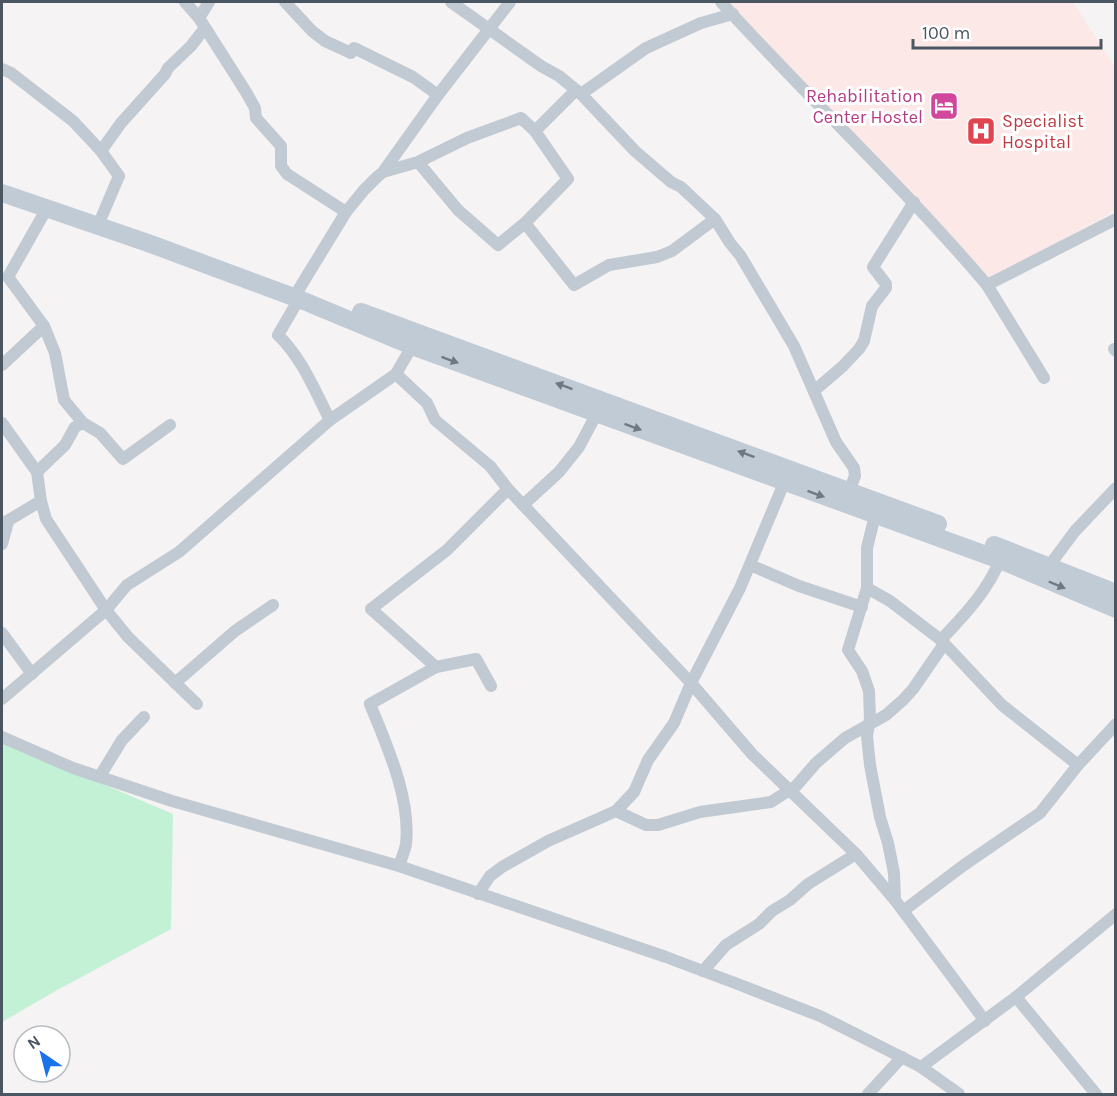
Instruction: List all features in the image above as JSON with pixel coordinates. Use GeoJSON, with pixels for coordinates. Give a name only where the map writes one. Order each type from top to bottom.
{"type":"FeatureCollection","features":[{"type":"Feature","properties":{"kind":"main road"},"geometry":{"type":"LineString","coordinates":[[2,183],[102,216],[299,294],[412,346],[1000,560],[1116,609]]}},
{"type":"Feature","properties":{"kind":"main road"},"geometry":{"type":"LineString","coordinates":[[2,193],[299,294],[849,491],[1116,593]]}},
{"type":"Feature","properties":{"kind":"street"},"geometry":{"type":"LineString","coordinates":[[184,2],[202,23],[251,100],[256,118],[281,146],[281,166],[287,174],[346,212]]}},
{"type":"Feature","properties":{"kind":"street"},"geometry":{"type":"LineString","coordinates":[[101,151],[121,123],[168,68],[191,46],[209,2]]}},
{"type":"Feature","properties":{"kind":"street"},"geometry":{"type":"LineString","coordinates":[[285,2],[312,31],[325,41],[351,53],[354,48],[413,77],[438,95]]}},
{"type":"Feature","properties":{"kind":"street"},"geometry":{"type":"LineString","coordinates":[[451,2],[541,66],[559,76],[578,92],[635,151],[671,182],[681,187],[715,219],[740,255],[794,346],[836,442],[856,471],[849,491]]}},
{"type":"Feature","properties":{"kind":"street"},"geometry":{"type":"LineString","coordinates":[[330,420],[306,372],[278,335],[346,212],[363,190],[383,172],[438,95],[510,2]]}},
{"type":"Feature","properties":{"kind":"street"},"geometry":{"type":"LineString","coordinates":[[721,2],[833,121],[914,202],[987,285],[1044,378]]}},
{"type":"Feature","properties":{"kind":"street"},"geometry":{"type":"LineString","coordinates":[[535,132],[578,92],[646,48],[701,23],[733,14]]}},
{"type":"Feature","properties":{"kind":"street"},"geometry":{"type":"LineString","coordinates":[[2,69],[11,73],[73,121],[101,151],[119,176],[102,216]]}},
{"type":"Feature","properties":{"kind":"street"},"geometry":{"type":"LineString","coordinates":[[383,172],[418,162],[467,138],[521,118],[535,132],[568,179],[525,223],[498,245],[458,210],[418,162]]}},
{"type":"Feature","properties":{"kind":"street"},"geometry":{"type":"LineString","coordinates":[[814,391],[860,349],[872,306],[886,288],[886,284],[873,267],[914,202]]}},
{"type":"Feature","properties":{"kind":"street"},"geometry":{"type":"LineString","coordinates":[[46,208],[8,277],[44,326],[55,353],[64,400],[83,423],[100,434],[123,459],[170,425]]}},
{"type":"Feature","properties":{"kind":"street"},"geometry":{"type":"LineString","coordinates":[[525,223],[574,285],[609,265],[657,257],[672,251],[715,219]]}},
{"type":"Feature","properties":{"kind":"street"},"geometry":{"type":"LineString","coordinates":[[987,285],[1116,219]]}},
{"type":"Feature","properties":{"kind":"street"},"geometry":{"type":"LineString","coordinates":[[2,365],[44,326]]}},
{"type":"Feature","properties":{"kind":"street"},"geometry":{"type":"LineString","coordinates":[[2,699],[106,610],[127,585],[179,552],[330,420],[396,374],[412,346]]}},
{"type":"Feature","properties":{"kind":"street"},"geometry":{"type":"LineString","coordinates":[[396,374],[428,403],[435,420],[490,466],[508,489],[691,683],[752,754],[856,854],[895,900],[985,1021]]}},
{"type":"Feature","properties":{"kind":"street"},"geometry":{"type":"LineString","coordinates":[[523,505],[560,472],[579,447],[597,413]]}},
{"type":"Feature","properties":{"kind":"street"},"geometry":{"type":"LineString","coordinates":[[2,423],[37,472],[46,519],[106,610],[128,637],[197,704]]}},
{"type":"Feature","properties":{"kind":"street"},"geometry":{"type":"LineString","coordinates":[[37,472],[65,445],[75,427],[83,423]]}},
{"type":"Feature","properties":{"kind":"street"},"geometry":{"type":"LineString","coordinates":[[478,894],[490,876],[502,867],[548,841],[616,811],[634,792],[648,760],[674,723],[691,683],[750,565],[784,483]]}},
{"type":"Feature","properties":{"kind":"street"},"geometry":{"type":"LineString","coordinates":[[1049,567],[1075,531],[1116,488]]}},
{"type":"Feature","properties":{"kind":"street"},"geometry":{"type":"LineString","coordinates":[[436,667],[371,609],[447,550],[508,489]]}},
{"type":"Feature","properties":{"kind":"street"},"geometry":{"type":"LineString","coordinates":[[2,544],[5,523],[41,501]]}},
{"type":"Feature","properties":{"kind":"street"},"geometry":{"type":"LineString","coordinates":[[875,515],[867,548],[867,588],[848,650],[867,683],[870,718],[867,736],[870,765],[894,873],[895,900]]}},
{"type":"Feature","properties":{"kind":"street"},"geometry":{"type":"LineString","coordinates":[[616,811],[646,825],[658,825],[700,812],[771,802],[796,786],[816,763],[845,738],[886,715],[903,700],[943,642],[976,602],[994,576],[1000,560]]}},
{"type":"Feature","properties":{"kind":"street"},"geometry":{"type":"LineString","coordinates":[[750,565],[799,586],[862,607]]}},
{"type":"Feature","properties":{"kind":"street"},"geometry":{"type":"LineString","coordinates":[[867,588],[890,601],[943,642],[1002,705],[1078,765]]}},
{"type":"Feature","properties":{"kind":"street"},"geometry":{"type":"LineString","coordinates":[[175,683],[234,631],[273,605]]}},
{"type":"Feature","properties":{"kind":"street"},"geometry":{"type":"LineString","coordinates":[[2,633],[32,674]]}},
{"type":"Feature","properties":{"kind":"street"},"geometry":{"type":"LineString","coordinates":[[399,866],[406,844],[404,805],[391,755],[370,704],[436,667],[476,659],[491,686]]}},
{"type":"Feature","properties":{"kind":"street"},"geometry":{"type":"LineString","coordinates":[[100,776],[122,740],[144,717]]}},
{"type":"Feature","properties":{"kind":"street"},"geometry":{"type":"LineString","coordinates":[[903,911],[1040,813],[1078,765],[1116,724]]}},
{"type":"Feature","properties":{"kind":"street"},"geometry":{"type":"LineString","coordinates":[[2,736],[73,768],[172,801],[399,866],[703,971],[820,1016],[921,1067],[959,1095]]}},
{"type":"Feature","properties":{"kind":"street"},"geometry":{"type":"LineString","coordinates":[[703,971],[726,945],[759,924],[808,884],[856,854]]}},
{"type":"Feature","properties":{"kind":"street"},"geometry":{"type":"LineString","coordinates":[[921,1067],[985,1021],[1114,920]]}},
{"type":"Feature","properties":{"kind":"street"},"geometry":{"type":"LineString","coordinates":[[1016,997],[1096,1095]]}},
{"type":"Feature","properties":{"kind":"street"},"geometry":{"type":"LineString","coordinates":[[868,1095],[902,1057]]}},
{"type":"Feature","properties":{"kind":"shaded area","name":"Specialist Hospital"},"geometry":{"type":"Polygon","coordinates":[[[728,2],[1073,2],[1115,67],[1115,211],[986,281],[728,2]]]}},
{"type":"Feature","properties":{"kind":"green space"},"geometry":{"type":"Polygon","coordinates":[[[2,741],[173,814],[171,929],[2,1022],[2,741]]]}},
{"type":"Feature","properties":{"kind":"place","name":"Rehabilitation Center Hostel"},"geometry":{"type":"Point","coordinates":[944,106]}},
{"type":"Feature","properties":{"kind":"place","name":"Specialist Hospital"},"geometry":{"type":"Point","coordinates":[981,131]}}]}
